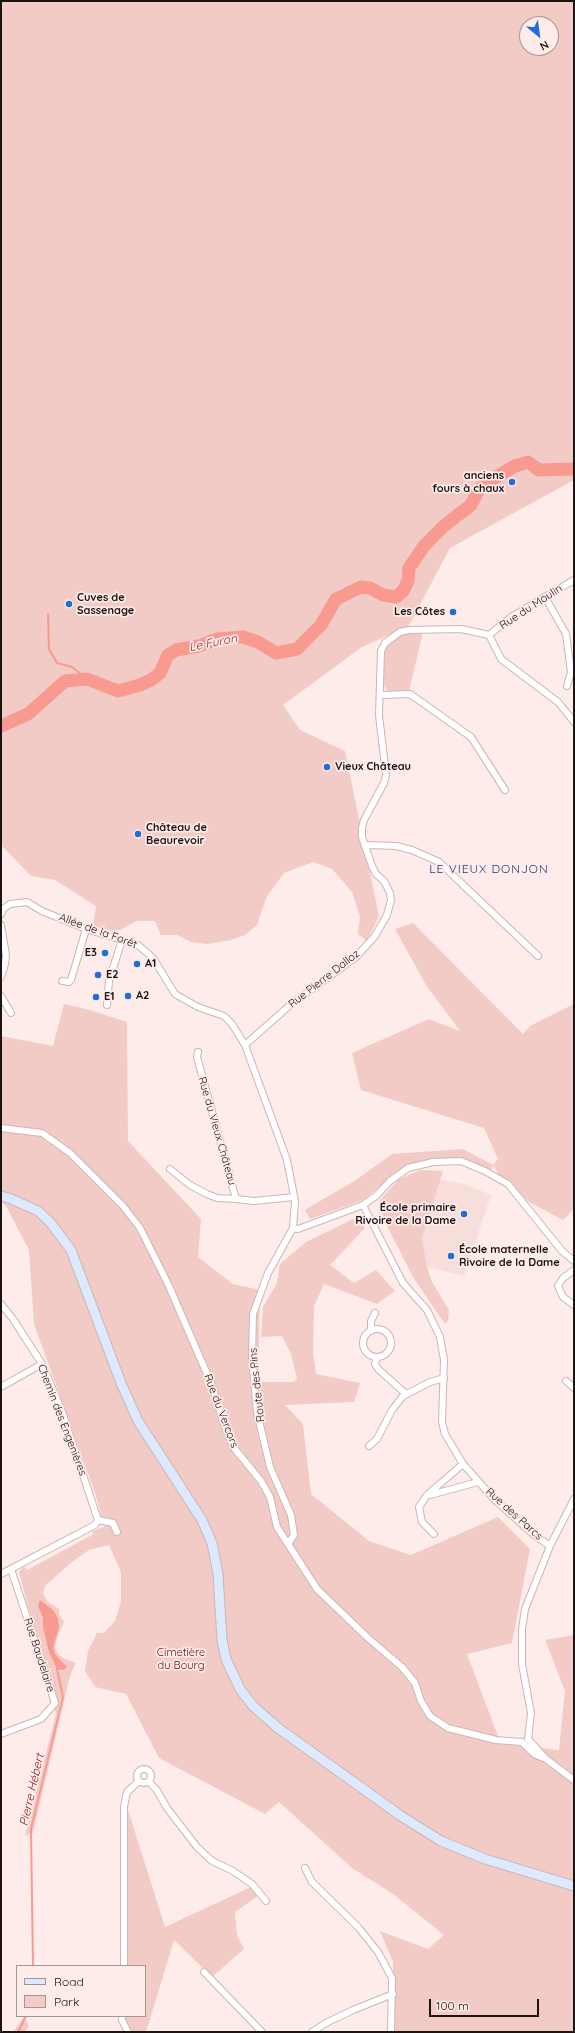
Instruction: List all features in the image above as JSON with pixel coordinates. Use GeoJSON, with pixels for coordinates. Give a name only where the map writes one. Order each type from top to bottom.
{"type":"FeatureCollection","features":[{"type":"Feature","properties":{"kind":"main road"},"geometry":{"type":"LineString","coordinates":[[4,1197],[38,1211],[54,1226],[72,1250],[121,1384],[138,1421],[202,1520],[212,1543],[217,1566],[222,1640],[226,1660],[240,1689],[252,1706],[278,1728],[394,1811],[441,1841],[485,1859],[574,1886]]}},
{"type":"Feature","properties":{"kind":"street","name":"Rue du Moulin"},"geometry":{"type":"LineString","coordinates":[[489,635],[511,617],[574,580]]}},
{"type":"Feature","properties":{"kind":"street"},"geometry":{"type":"LineString","coordinates":[[545,597],[566,634],[571,672],[567,686]]}},
{"type":"Feature","properties":{"kind":"street","name":"Rue Pierre Dalloz"},"geometry":{"type":"LineString","coordinates":[[245,1045],[290,1006],[356,957],[375,936],[387,914],[391,900],[388,888],[376,874],[362,837],[364,820],[384,783],[386,775],[379,715],[381,651],[385,643],[400,632],[409,630],[461,629],[489,635]]}},
{"type":"Feature","properties":{"kind":"street"},"geometry":{"type":"LineString","coordinates":[[489,635],[501,659],[558,702],[574,722]]}},
{"type":"Feature","properties":{"kind":"street"},"geometry":{"type":"LineString","coordinates":[[380,695],[410,694],[471,737],[505,790]]}},
{"type":"Feature","properties":{"kind":"street"},"geometry":{"type":"LineString","coordinates":[[365,846],[396,846],[412,850],[439,862],[538,956]]}},
{"type":"Feature","properties":{"kind":"street","name":"Allée de la Forêt"},"geometry":{"type":"LineString","coordinates":[[1,914],[6,906],[10,904],[26,902],[86,929],[138,945],[149,952],[174,994],[198,1007],[224,1016],[245,1045]]}},
{"type":"Feature","properties":{"kind":"street"},"geometry":{"type":"LineString","coordinates":[[1,925],[6,955],[1,977]]}},
{"type":"Feature","properties":{"kind":"street"},"geometry":{"type":"LineString","coordinates":[[62,981],[69,982],[70,980],[86,929]]}},
{"type":"Feature","properties":{"kind":"street"},"geometry":{"type":"LineString","coordinates":[[107,1005],[109,982],[122,940]]}},
{"type":"Feature","properties":{"kind":"street"},"geometry":{"type":"LineString","coordinates":[[1,996],[11,1013]]}},
{"type":"Feature","properties":{"kind":"street"},"geometry":{"type":"LineString","coordinates":[[245,1045],[288,1160],[294,1197],[293,1228],[298,1229],[363,1205],[376,1196],[390,1181],[408,1168],[433,1162],[461,1161],[485,1171],[508,1184],[562,1251],[574,1262]]}},
{"type":"Feature","properties":{"kind":"street","name":"Rue du Vieux Château"},"geometry":{"type":"LineString","coordinates":[[198,1052],[199,1064],[236,1198],[254,1201],[294,1197]]}},
{"type":"Feature","properties":{"kind":"street","name":"Rue du Vercors"},"geometry":{"type":"LineString","coordinates":[[1,1128],[42,1133],[70,1153],[123,1206],[140,1228],[168,1284],[211,1383],[225,1427],[234,1448],[264,1486],[270,1497],[277,1527],[317,1589],[368,1638],[402,1667],[415,1683],[421,1701],[430,1716],[448,1728],[496,1740],[526,1742]]}},
{"type":"Feature","properties":{"kind":"street"},"geometry":{"type":"LineString","coordinates":[[170,1169],[190,1185],[207,1194],[217,1198],[236,1198]]}},
{"type":"Feature","properties":{"kind":"street","name":"Rue des Parcs"},"geometry":{"type":"LineString","coordinates":[[363,1205],[403,1283],[427,1310],[440,1337],[444,1360],[442,1422],[444,1434],[463,1464],[478,1482],[534,1535],[550,1546]]}},
{"type":"Feature","properties":{"kind":"street","name":"Route des Pins"},"geometry":{"type":"LineString","coordinates":[[288,1544],[294,1535],[291,1515],[270,1467],[257,1412],[252,1357],[252,1321],[253,1314],[268,1273],[293,1228]]}},
{"type":"Feature","properties":{"kind":"street"},"geometry":{"type":"LineString","coordinates":[[574,1270],[563,1278],[558,1286],[563,1297],[574,1305]]}},
{"type":"Feature","properties":{"kind":"street","name":"Chemin des Engenières"},"geometry":{"type":"LineString","coordinates":[[1,1304],[13,1319],[42,1364],[61,1409],[98,1520]]}},
{"type":"Feature","properties":{"kind":"street"},"geometry":{"type":"LineString","coordinates":[[371,1331],[371,1321],[375,1313]]}},
{"type":"Feature","properties":{"kind":"street"},"geometry":{"type":"LineString","coordinates":[[371,1331],[382,1331],[389,1338],[390,1348],[386,1353],[376,1357],[367,1353],[363,1343],[367,1334],[371,1331]]}},
{"type":"Feature","properties":{"kind":"street"},"geometry":{"type":"LineString","coordinates":[[376,1357],[375,1364],[378,1369],[406,1394]]}},
{"type":"Feature","properties":{"kind":"street"},"geometry":{"type":"LineString","coordinates":[[1,1387],[42,1364]]}},
{"type":"Feature","properties":{"kind":"street"},"geometry":{"type":"LineString","coordinates":[[369,1446],[377,1439],[392,1410],[406,1394],[430,1382],[444,1378]]}},
{"type":"Feature","properties":{"kind":"street"},"geometry":{"type":"LineString","coordinates":[[566,1381],[574,1388]]}},
{"type":"Feature","properties":{"kind":"street"},"geometry":{"type":"LineString","coordinates":[[434,1534],[422,1522],[419,1507],[427,1495],[463,1464]]}},
{"type":"Feature","properties":{"kind":"street","name":"Rue des Parcs"},"geometry":{"type":"LineString","coordinates":[[427,1495],[478,1482]]}},
{"type":"Feature","properties":{"kind":"street"},"geometry":{"type":"LineString","coordinates":[[574,1499],[550,1546],[531,1591],[525,1609],[522,1629],[522,1664],[531,1713],[526,1742],[574,1780]]}},
{"type":"Feature","properties":{"kind":"street"},"geometry":{"type":"LineString","coordinates":[[1,1574],[95,1525],[98,1520],[113,1523],[117,1532]]}},
{"type":"Feature","properties":{"kind":"street","name":"Rue Baudelaire"},"geometry":{"type":"LineString","coordinates":[[1,1734],[41,1719],[55,1703],[11,1569]]}},
{"type":"Feature","properties":{"kind":"street"},"geometry":{"type":"LineString","coordinates":[[139,1781],[138,1773],[145,1769],[151,1774],[149,1782]]}},
{"type":"Feature","properties":{"kind":"street"},"geometry":{"type":"LineString","coordinates":[[139,1781],[143,1783],[149,1782]]}},
{"type":"Feature","properties":{"kind":"street"},"geometry":{"type":"LineString","coordinates":[[124,1965],[124,1808],[127,1792],[139,1781]]}},
{"type":"Feature","properties":{"kind":"street"},"geometry":{"type":"LineString","coordinates":[[149,1782],[156,1789],[167,1808],[196,1847],[212,1861],[233,1871],[252,1884],[266,1901]]}},
{"type":"Feature","properties":{"kind":"street"},"geometry":{"type":"LineString","coordinates":[[305,1868],[312,1882],[358,1927],[378,1952],[392,1978],[390,2032]]}},
{"type":"Feature","properties":{"kind":"street"},"geometry":{"type":"LineString","coordinates":[[204,1972],[262,2032]]}},
{"type":"Feature","properties":{"kind":"street"},"geometry":{"type":"LineString","coordinates":[[312,2032],[333,2020],[392,1994]]}},
{"type":"Feature","properties":{"kind":"street"},"geometry":{"type":"LineString","coordinates":[[122,2017],[128,2032]]}},
{"type":"Feature","properties":{"kind":"shaded area"},"geometry":{"type":"Polygon","coordinates":[[[431,1178],[465,1184],[491,1195],[464,1276],[427,1267],[415,1244],[431,1178]]]}},
{"type":"Feature","properties":{"kind":"shaded area"},"geometry":{"type":"Polygon","coordinates":[[[40,1600],[53,1610],[58,1618],[59,1627],[53,1647],[55,1654],[67,1667],[63,1670],[57,1669],[49,1652],[43,1627],[43,1618],[38,1606],[40,1600]]]}},
{"type":"Feature","properties":{"kind":"green space"},"geometry":{"type":"Polygon","coordinates":[[[1,1],[574,1],[574,480],[450,548],[408,627],[362,647],[283,705],[300,730],[345,751],[379,916],[367,941],[358,934],[360,917],[352,892],[332,869],[313,862],[284,873],[267,896],[257,925],[245,935],[231,940],[208,944],[191,942],[177,935],[161,935],[155,921],[137,921],[120,930],[106,931],[93,925],[96,906],[55,880],[31,876],[1,845],[1,1]]]}},
{"type":"Feature","properties":{"kind":"green space"},"geometry":{"type":"Polygon","coordinates":[[[407,632],[423,632],[409,691],[389,692],[384,686],[383,661],[385,647],[398,635],[407,632]]]}},
{"type":"Feature","properties":{"kind":"green space"},"geometry":{"type":"Polygon","coordinates":[[[413,923],[523,1034],[530,1026],[574,1004],[574,1209],[563,1220],[529,1202],[499,1175],[494,1166],[491,1170],[461,1158],[403,1168],[363,1200],[310,1219],[305,1210],[356,1180],[392,1154],[463,1149],[493,1165],[498,1159],[484,1128],[361,1090],[352,1053],[429,1019],[460,1031],[426,985],[395,929],[413,923]]]}},
{"type":"Feature","properties":{"kind":"green space","name":"Cimetière du Bourg"},"geometry":{"type":"Polygon","coordinates":[[[64,1004],[90,1010],[127,1022],[128,1141],[201,1219],[198,1257],[233,1284],[260,1290],[258,1377],[263,1382],[293,1382],[297,1379],[291,1354],[282,1336],[261,1337],[263,1307],[277,1283],[280,1264],[306,1242],[357,1217],[365,1228],[330,1265],[354,1283],[376,1270],[395,1291],[377,1304],[324,1284],[314,1306],[313,1352],[316,1374],[360,1383],[354,1402],[285,1405],[303,1424],[311,1494],[369,1541],[411,1555],[498,1517],[530,1549],[512,1643],[467,1654],[501,1744],[559,1750],[565,1691],[545,1640],[574,1635],[574,2032],[392,2032],[393,1962],[380,1931],[428,1949],[444,1935],[393,1894],[352,1868],[279,1802],[265,1814],[159,1758],[126,1694],[95,1687],[85,1671],[88,1651],[97,1633],[104,1633],[115,1621],[121,1601],[121,1572],[109,1545],[89,1550],[72,1562],[45,1586],[43,1594],[48,1602],[59,1609],[59,1614],[64,1622],[57,1638],[55,1648],[58,1654],[63,1658],[76,1663],[70,1676],[33,1833],[25,1836],[56,1714],[19,1572],[24,1566],[27,1570],[92,1535],[93,1531],[104,1527],[96,1496],[34,1324],[29,1250],[6,1206],[1,1202],[1,1036],[53,1046],[64,1004]]]}},
{"type":"Feature","properties":{"kind":"green space"},"geometry":{"type":"Polygon","coordinates":[[[420,1170],[443,1171],[422,1238],[427,1267],[432,1282],[449,1310],[448,1321],[445,1324],[413,1277],[384,1220],[380,1200],[399,1179],[420,1170]]]}},
{"type":"Feature","properties":{"kind":"green space"},"geometry":{"type":"Polygon","coordinates":[[[128,1810],[165,1927],[251,1887],[258,1896],[235,1912],[237,1935],[244,1949],[212,1977],[174,1940],[146,2032],[133,2032],[126,2022],[126,2017],[146,2017],[146,1965],[126,1965],[128,1810]]]}},
{"type":"Feature","properties":{"kind":"green space"},"geometry":{"type":"Polygon","coordinates":[[[24,2017],[29,2026],[25,2032],[13,2032],[24,2017]]]}},
{"type":"Feature","properties":{"kind":"waterway","name":"Le Furon"},"geometry":{"type":"LineString","coordinates":[[1,726],[28,714],[65,681],[87,679],[118,691],[140,685],[151,680],[160,673],[168,655],[176,650],[199,646],[217,639],[243,637],[258,642],[276,653],[297,649],[321,625],[336,599],[361,587],[370,588],[383,595],[396,597],[403,591],[408,581],[409,568],[424,546],[445,525],[471,505],[479,489],[496,477],[515,466],[528,462],[539,470],[574,469]]}},
{"type":"Feature","properties":{"kind":"waterway"},"geometry":{"type":"LineString","coordinates":[[48,614],[49,649],[57,663],[72,667],[87,679]]}},
{"type":"Feature","properties":{"kind":"waterway","name":"Pierre Hébert"},"geometry":{"type":"LineString","coordinates":[[33,1965],[31,1829],[63,1697],[57,1669]]}},
{"type":"Feature","properties":{"kind":"waterway","name":"Pierre Hébert"},"geometry":{"type":"LineString","coordinates":[[18,2032],[26,2017]]}},
{"type":"Feature","properties":{"kind":"place","name":"anciens fours à chaux"},"geometry":{"type":"Point","coordinates":[512,482]}},
{"type":"Feature","properties":{"kind":"place","name":"Cuves de Sassenage"},"geometry":{"type":"Point","coordinates":[69,604]}},
{"type":"Feature","properties":{"kind":"place","name":"Les Côtes"},"geometry":{"type":"Point","coordinates":[453,612]}},
{"type":"Feature","properties":{"kind":"place","name":"Vieux Château"},"geometry":{"type":"Point","coordinates":[327,767]}},
{"type":"Feature","properties":{"kind":"place","name":"Château de Beaurevoir"},"geometry":{"type":"Point","coordinates":[138,834]}},
{"type":"Feature","properties":{"kind":"place","name":"E3"},"geometry":{"type":"Point","coordinates":[105,953]}},
{"type":"Feature","properties":{"kind":"place","name":"A1"},"geometry":{"type":"Point","coordinates":[137,964]}},
{"type":"Feature","properties":{"kind":"place","name":"E2"},"geometry":{"type":"Point","coordinates":[98,975]}},
{"type":"Feature","properties":{"kind":"place","name":"A2"},"geometry":{"type":"Point","coordinates":[128,996]}},
{"type":"Feature","properties":{"kind":"place","name":"E1"},"geometry":{"type":"Point","coordinates":[96,997]}},
{"type":"Feature","properties":{"kind":"place","name":"École primaire Rivoire de la Dame"},"geometry":{"type":"Point","coordinates":[464,1214]}},
{"type":"Feature","properties":{"kind":"place","name":"École maternelle Rivoire de la Dame"},"geometry":{"type":"Point","coordinates":[451,1256]}},
{"type":"Feature","properties":{"kind":"district","name":"LE VIEUX DONJON"},"geometry":{"type":"Point","coordinates":[489,869]}}]}
